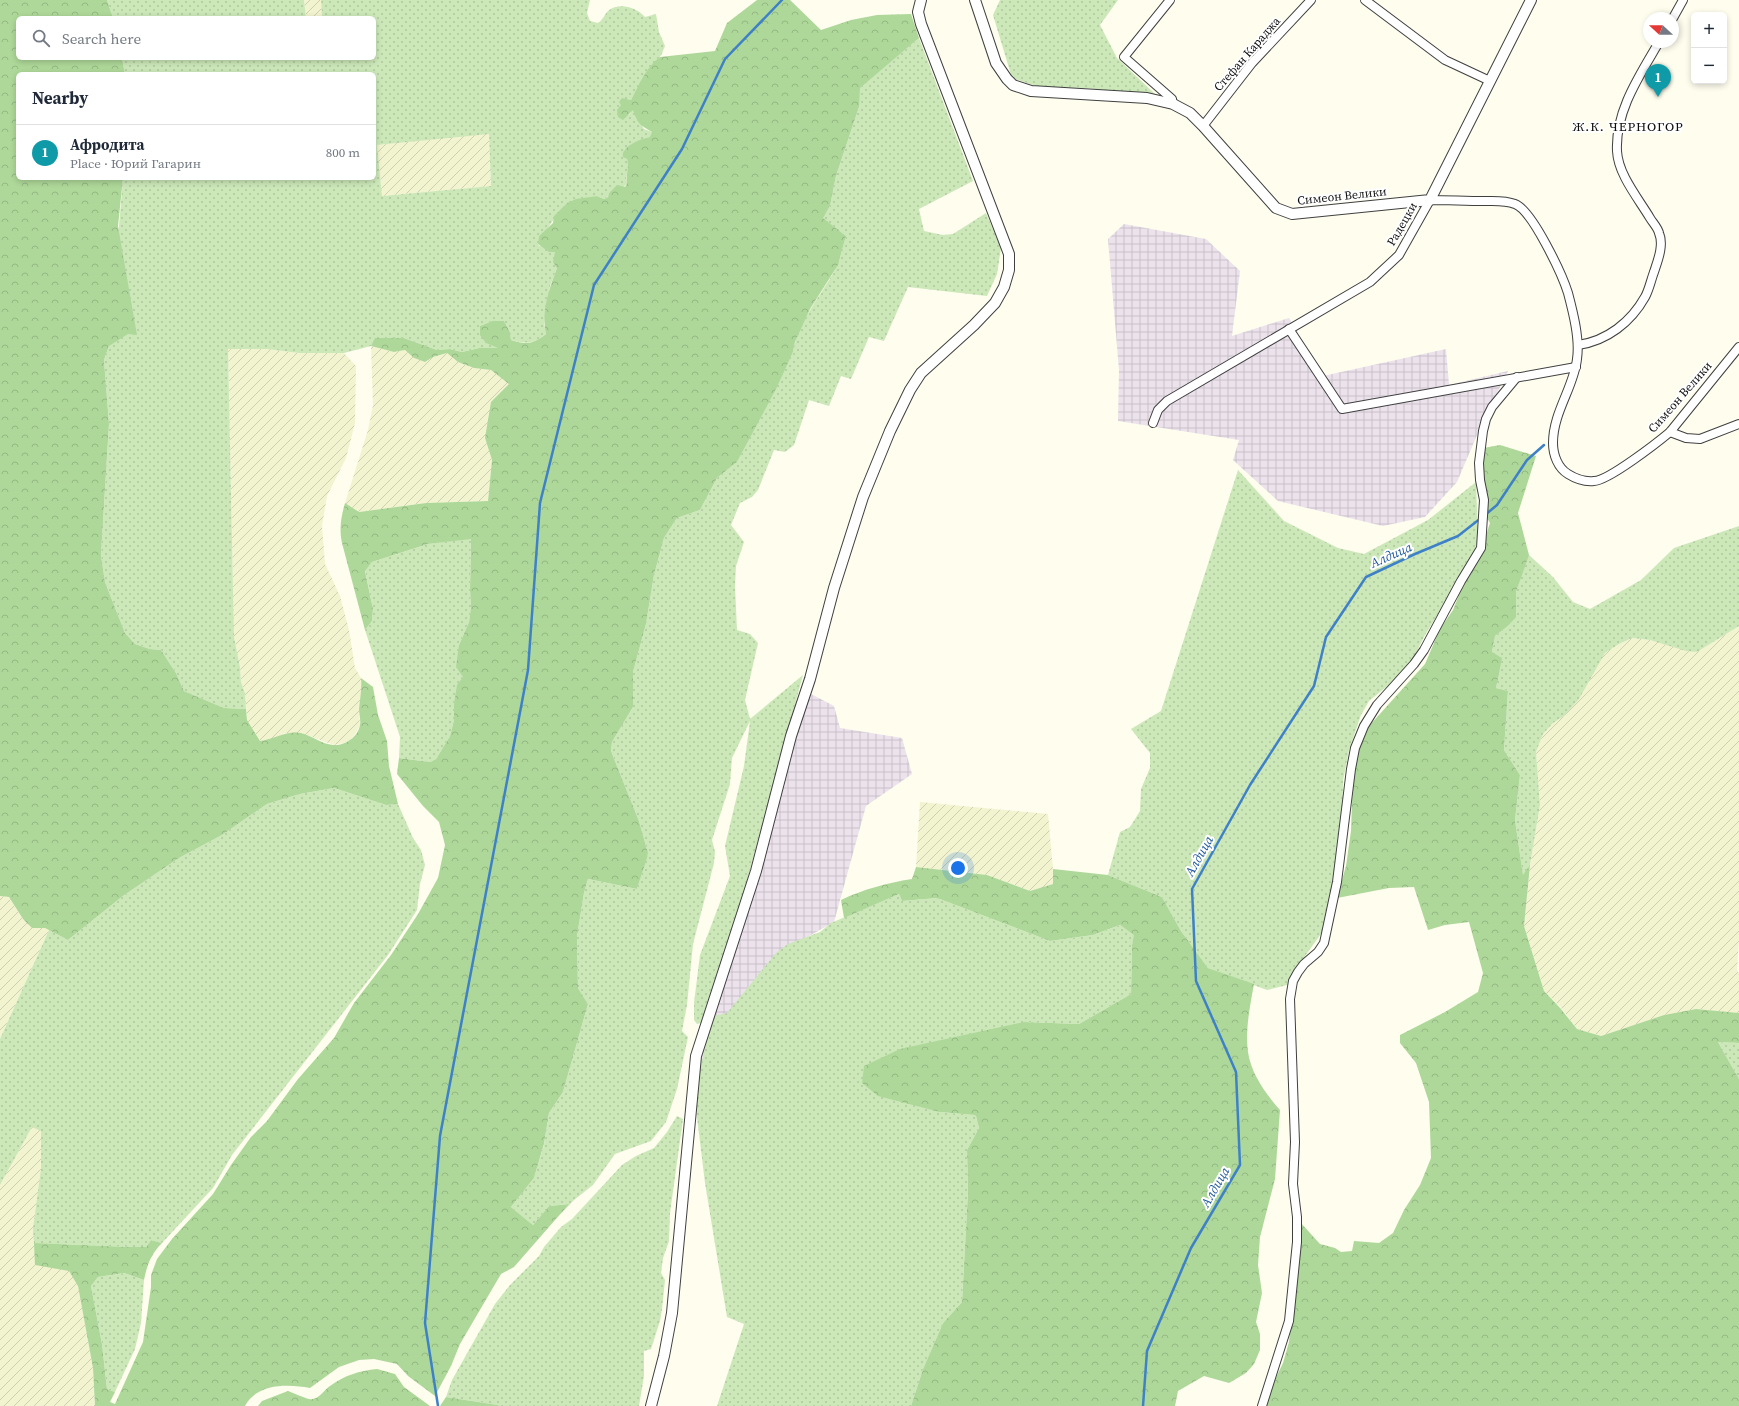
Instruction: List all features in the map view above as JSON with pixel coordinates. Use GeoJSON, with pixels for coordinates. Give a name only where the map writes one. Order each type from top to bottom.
{"type":"FeatureCollection","features":[{"type":"Feature","properties":{"kind":"street"},"geometry":{"type":"LineString","coordinates":[[651,1406],[664,1356],[672,1313],[696,1056],[756,871],[791,736],[810,679],[834,588],[863,497],[890,432],[910,390],[922,372],[974,325],[995,303],[1004,287],[1009,270],[1009,254],[921,24],[918,12],[920,0]]}},
{"type":"Feature","properties":{"kind":"street","name":"Симеон Велики"},"geometry":{"type":"LineString","coordinates":[[976,0],[996,63],[1014,86],[1031,91],[1147,98],[1174,104],[1190,113],[1203,126],[1276,208],[1292,214],[1430,200],[1509,202],[1522,208],[1532,219],[1565,287],[1578,345],[1576,367],[1560,407],[1554,433],[1554,453],[1558,464],[1565,472],[1574,478],[1596,482],[1627,464],[1657,443],[1670,432],[1739,347]]}},
{"type":"Feature","properties":{"kind":"street"},"geometry":{"type":"LineString","coordinates":[[1170,0],[1124,57],[1172,99],[1174,104]]}},
{"type":"Feature","properties":{"kind":"street","name":"Стефан Караджа"},"geometry":{"type":"LineString","coordinates":[[1203,126],[1252,63],[1311,0]]}},
{"type":"Feature","properties":{"kind":"street"},"geometry":{"type":"LineString","coordinates":[[1365,0],[1444,60],[1490,81]]}},
{"type":"Feature","properties":{"kind":"street","name":"Радецки"},"geometry":{"type":"LineString","coordinates":[[1153,423],[1158,410],[1167,401],[1370,282],[1399,255],[1430,200],[1530,0]]}},
{"type":"Feature","properties":{"kind":"street"},"geometry":{"type":"LineString","coordinates":[[1676,12],[1683,0]]}},
{"type":"Feature","properties":{"kind":"street"},"geometry":{"type":"LineString","coordinates":[[1578,345],[1600,340],[1618,329],[1636,312],[1646,296],[1657,263],[1660,250],[1660,234],[1622,173],[1617,152],[1617,137],[1626,102],[1656,48]]}},
{"type":"Feature","properties":{"kind":"street"},"geometry":{"type":"LineString","coordinates":[[1289,329],[1342,409],[1576,367]]}},
{"type":"Feature","properties":{"kind":"street"},"geometry":{"type":"LineString","coordinates":[[1262,1406],[1289,1321],[1297,1242],[1297,1217],[1293,1184],[1295,1142],[1290,999],[1293,981],[1304,964],[1318,952],[1324,943],[1337,882],[1351,769],[1356,748],[1364,726],[1377,705],[1414,664],[1424,650],[1461,581],[1481,548],[1484,500],[1480,480],[1479,462],[1483,431],[1486,419],[1492,407],[1517,377]]}},
{"type":"Feature","properties":{"kind":"street"},"geometry":{"type":"LineString","coordinates":[[1670,432],[1686,438],[1700,439],[1739,424]]}},
{"type":"Feature","properties":{"kind":"shaded area"},"geometry":{"type":"Polygon","coordinates":[[[1124,224],[1206,239],[1240,271],[1232,336],[1289,318],[1323,376],[1446,349],[1449,385],[1508,371],[1483,421],[1457,482],[1425,517],[1383,526],[1278,501],[1233,460],[1239,440],[1118,421],[1119,370],[1108,239],[1124,224]]]}},
{"type":"Feature","properties":{"kind":"shaded area"},"geometry":{"type":"Polygon","coordinates":[[[811,694],[834,706],[840,728],[902,738],[912,774],[866,806],[834,922],[797,943],[718,1065],[698,1074],[707,1029],[787,747],[811,694]]]}},
{"type":"Feature","properties":{"kind":"green space"},"geometry":{"type":"Polygon","coordinates":[[[0,0],[107,0],[112,16],[16,16],[16,60],[122,60],[125,72],[16,72],[16,180],[123,180],[118,226],[137,335],[128,334],[109,346],[104,360],[109,424],[101,555],[105,582],[125,633],[135,644],[150,649],[161,650],[176,673],[184,691],[224,708],[246,709],[247,720],[260,741],[296,732],[305,734],[325,743],[333,745],[342,744],[354,737],[359,729],[361,678],[373,687],[378,715],[387,741],[389,766],[398,804],[386,805],[334,788],[300,794],[267,804],[222,835],[179,858],[123,896],[68,940],[45,928],[32,928],[23,919],[9,897],[0,896],[0,0]]]}},
{"type":"Feature","properties":{"kind":"green space"},"geometry":{"type":"Polygon","coordinates":[[[107,0],[304,0],[306,16],[112,16],[107,0]]]}},
{"type":"Feature","properties":{"kind":"green space"},"geometry":{"type":"Polygon","coordinates":[[[304,0],[321,0],[322,16],[306,16],[304,0]]]}},
{"type":"Feature","properties":{"kind":"green space"},"geometry":{"type":"Polygon","coordinates":[[[321,0],[590,0],[587,13],[590,21],[598,23],[612,8],[622,6],[632,8],[645,17],[656,14],[659,32],[665,46],[661,55],[644,78],[631,100],[626,99],[621,105],[629,115],[633,109],[644,129],[652,132],[651,137],[645,138],[624,150],[629,165],[626,178],[627,183],[624,187],[604,199],[597,196],[567,203],[551,223],[538,245],[555,252],[557,268],[550,286],[544,324],[546,334],[530,342],[511,340],[510,332],[504,321],[492,321],[480,326],[500,348],[479,348],[462,352],[450,349],[437,350],[404,338],[376,338],[371,346],[344,353],[299,353],[267,349],[228,349],[234,637],[240,667],[241,682],[245,693],[246,709],[224,708],[184,691],[176,673],[161,650],[150,649],[135,644],[125,633],[105,582],[101,555],[109,424],[104,360],[109,346],[123,180],[376,180],[376,72],[125,72],[122,60],[376,60],[376,16],[322,16],[321,0]],[[489,134],[377,145],[382,196],[491,186],[489,134]]]}},
{"type":"Feature","properties":{"kind":"green space"},"geometry":{"type":"Polygon","coordinates":[[[757,0],[790,0],[821,30],[851,20],[877,15],[911,14],[919,38],[860,88],[859,107],[836,176],[830,206],[823,218],[846,236],[838,265],[810,309],[776,389],[737,462],[717,478],[700,510],[677,518],[664,538],[654,575],[646,624],[633,672],[633,707],[612,742],[611,751],[639,821],[648,853],[647,858],[637,889],[588,879],[584,893],[577,936],[578,988],[588,1004],[563,1092],[549,1113],[544,1144],[534,1178],[511,1207],[533,1225],[549,1206],[569,1204],[514,1267],[501,1274],[460,1344],[451,1366],[435,1396],[408,1376],[397,1364],[374,1359],[359,1360],[339,1367],[310,1388],[283,1386],[265,1389],[250,1398],[245,1406],[95,1406],[93,1368],[78,1286],[69,1271],[35,1265],[34,1243],[146,1247],[151,1240],[162,1243],[150,1260],[144,1280],[124,1273],[98,1277],[91,1286],[102,1344],[107,1389],[115,1392],[110,1402],[115,1404],[143,1342],[151,1287],[151,1275],[157,1259],[172,1239],[213,1194],[251,1137],[267,1121],[298,1079],[334,1038],[354,1003],[391,955],[418,914],[438,878],[445,845],[439,822],[423,806],[397,774],[399,758],[430,762],[436,759],[450,736],[454,720],[454,704],[457,685],[463,677],[456,667],[459,645],[469,622],[471,606],[471,539],[428,544],[372,562],[365,571],[373,609],[372,621],[365,630],[342,543],[342,518],[345,503],[359,512],[426,503],[488,501],[492,460],[485,438],[491,402],[509,384],[491,370],[474,368],[458,362],[447,353],[433,357],[425,362],[414,358],[405,350],[394,352],[371,346],[375,338],[404,338],[437,350],[450,349],[462,352],[479,348],[498,348],[486,343],[480,335],[480,326],[492,321],[504,321],[510,332],[511,340],[517,342],[530,343],[546,334],[544,317],[545,309],[557,268],[553,262],[555,252],[549,252],[538,244],[539,236],[553,223],[554,216],[567,203],[576,199],[597,196],[604,199],[608,197],[610,192],[617,185],[625,187],[627,183],[628,165],[627,159],[623,157],[623,153],[632,144],[650,137],[652,132],[640,124],[633,110],[623,120],[618,117],[617,110],[621,105],[619,102],[622,98],[631,100],[647,71],[660,57],[715,51],[727,23],[757,0]]]}},
{"type":"Feature","properties":{"kind":"green space"},"geometry":{"type":"Polygon","coordinates":[[[1000,0],[1118,0],[1100,25],[1117,58],[1155,94],[1085,88],[1039,87],[1012,78],[993,15],[1000,0]]]}},
{"type":"Feature","properties":{"kind":"green space"},"geometry":{"type":"Polygon","coordinates":[[[919,38],[973,181],[919,209],[924,231],[943,235],[953,234],[986,213],[1001,248],[997,274],[987,296],[908,287],[884,341],[869,337],[851,379],[841,376],[829,406],[809,400],[794,445],[785,452],[774,450],[758,490],[752,497],[740,503],[731,525],[744,542],[736,566],[735,586],[737,630],[750,634],[758,643],[745,700],[750,719],[803,675],[733,932],[701,1023],[697,1024],[694,1020],[694,1003],[700,955],[730,876],[725,846],[744,766],[750,721],[732,758],[730,784],[712,840],[715,852],[714,863],[693,944],[687,1005],[682,1031],[688,1037],[677,1089],[666,1122],[651,1141],[615,1154],[593,1185],[574,1200],[555,1220],[568,1204],[549,1206],[533,1225],[511,1207],[534,1178],[544,1145],[549,1113],[563,1092],[588,1004],[578,988],[577,936],[584,893],[588,879],[637,889],[648,853],[639,821],[611,751],[612,742],[633,707],[633,672],[646,624],[654,575],[664,538],[677,518],[700,510],[717,478],[737,462],[793,352],[800,329],[837,266],[846,236],[822,218],[830,206],[836,176],[859,107],[859,88],[919,38]]]}},
{"type":"Feature","properties":{"kind":"green space"},"geometry":{"type":"Polygon","coordinates":[[[489,133],[491,186],[382,196],[377,145],[489,133]]]}},
{"type":"Feature","properties":{"kind":"green space"},"geometry":{"type":"Polygon","coordinates":[[[371,346],[394,352],[405,350],[414,358],[425,362],[433,357],[447,353],[458,362],[474,368],[491,370],[510,384],[485,438],[492,460],[488,501],[426,503],[359,512],[345,503],[368,430],[373,405],[371,346]]]}},
{"type":"Feature","properties":{"kind":"green space"},"geometry":{"type":"Polygon","coordinates":[[[228,349],[267,349],[299,353],[344,353],[356,366],[355,423],[346,458],[327,496],[322,526],[325,564],[340,596],[349,630],[355,668],[361,678],[362,689],[359,711],[360,725],[356,733],[348,742],[334,745],[301,733],[285,733],[273,739],[260,741],[247,720],[245,693],[241,682],[240,667],[234,637],[228,349]]]}},
{"type":"Feature","properties":{"kind":"green space"},"geometry":{"type":"Polygon","coordinates":[[[1500,445],[1536,456],[1518,513],[1529,555],[1516,592],[1516,617],[1508,626],[1495,636],[1492,652],[1502,658],[1496,688],[1508,691],[1504,750],[1520,775],[1515,820],[1523,875],[1530,865],[1524,926],[1544,991],[1577,1029],[1601,1036],[1664,1015],[1696,1009],[1739,1013],[1739,1043],[1718,1042],[1739,1079],[1739,1406],[1265,1406],[1271,1388],[1283,1363],[1289,1342],[1300,1222],[1320,1244],[1335,1248],[1341,1252],[1352,1251],[1354,1241],[1379,1243],[1393,1233],[1404,1210],[1420,1185],[1431,1158],[1429,1102],[1416,1063],[1400,1043],[1400,1035],[1445,1012],[1478,992],[1483,973],[1469,922],[1445,925],[1428,930],[1414,887],[1389,888],[1337,898],[1346,866],[1351,831],[1353,776],[1358,750],[1369,726],[1425,664],[1440,629],[1453,610],[1461,590],[1478,560],[1490,523],[1487,518],[1478,449],[1500,445]]]}},
{"type":"Feature","properties":{"kind":"green space"},"geometry":{"type":"Polygon","coordinates":[[[1238,470],[1284,521],[1338,548],[1364,554],[1428,520],[1476,482],[1478,538],[1473,557],[1455,583],[1412,661],[1395,680],[1369,701],[1361,715],[1349,750],[1343,781],[1342,828],[1326,927],[1305,956],[1297,974],[1294,988],[1287,985],[1267,990],[1208,968],[1181,931],[1162,897],[1108,875],[1120,832],[1130,827],[1140,811],[1141,789],[1150,768],[1150,753],[1131,729],[1161,711],[1238,470]]]}},
{"type":"Feature","properties":{"kind":"green space"},"geometry":{"type":"Polygon","coordinates":[[[1739,526],[1739,626],[1697,652],[1686,651],[1650,640],[1632,638],[1619,644],[1605,653],[1579,699],[1564,716],[1553,723],[1543,734],[1536,752],[1540,805],[1530,865],[1523,876],[1515,820],[1520,775],[1504,750],[1508,691],[1496,688],[1498,673],[1492,652],[1495,636],[1508,626],[1515,617],[1516,592],[1527,557],[1529,555],[1553,577],[1573,602],[1590,609],[1641,580],[1674,548],[1739,526]]]}},
{"type":"Feature","properties":{"kind":"green space"},"geometry":{"type":"Polygon","coordinates":[[[471,538],[471,606],[469,622],[459,645],[463,677],[454,704],[454,720],[450,736],[436,759],[430,762],[399,758],[400,737],[365,630],[372,621],[373,609],[365,570],[372,562],[428,544],[471,538]]]}},
{"type":"Feature","properties":{"kind":"green space"},"geometry":{"type":"Polygon","coordinates":[[[1739,626],[1739,940],[1737,970],[1739,973],[1739,1013],[1696,1009],[1664,1015],[1601,1036],[1577,1029],[1562,1009],[1544,991],[1524,926],[1530,865],[1540,805],[1536,752],[1543,734],[1553,723],[1564,716],[1605,653],[1619,644],[1632,638],[1650,640],[1697,652],[1739,626]]]}},
{"type":"Feature","properties":{"kind":"green space"},"geometry":{"type":"Polygon","coordinates":[[[334,788],[386,805],[398,804],[413,838],[421,850],[425,865],[420,884],[417,910],[388,955],[232,1155],[213,1188],[162,1243],[151,1240],[146,1247],[130,1247],[34,1243],[33,1229],[41,1169],[41,1131],[32,1127],[0,1185],[0,1039],[49,930],[68,940],[123,896],[179,858],[222,835],[267,804],[300,794],[334,788]]]}},
{"type":"Feature","properties":{"kind":"green space"},"geometry":{"type":"Polygon","coordinates":[[[920,802],[1048,814],[1053,884],[1030,891],[987,875],[916,867],[920,802]]]}},
{"type":"Feature","properties":{"kind":"green space"},"geometry":{"type":"Polygon","coordinates":[[[916,867],[987,875],[1030,891],[1053,884],[1053,869],[1108,875],[1162,897],[1181,931],[1208,968],[1254,984],[1248,1027],[1248,1052],[1252,1068],[1256,1076],[1280,1110],[1275,1179],[1260,1237],[1258,1265],[1262,1293],[1256,1322],[1260,1334],[1260,1350],[1254,1364],[1246,1373],[1229,1383],[1204,1376],[1178,1391],[1175,1406],[911,1406],[923,1369],[943,1323],[962,1302],[968,1191],[967,1150],[979,1128],[976,1116],[974,1115],[940,1112],[878,1096],[862,1083],[864,1066],[900,1049],[1024,1022],[1079,1024],[1131,994],[1132,945],[1134,935],[1120,925],[1093,935],[1050,941],[937,898],[902,901],[899,894],[844,918],[841,900],[876,887],[912,879],[916,867]]]}},
{"type":"Feature","properties":{"kind":"green space"},"geometry":{"type":"Polygon","coordinates":[[[899,894],[902,901],[937,898],[1050,941],[1093,935],[1120,925],[1135,935],[1132,945],[1131,994],[1079,1024],[1024,1022],[940,1112],[974,1115],[976,1116],[979,1128],[967,1150],[968,1191],[962,1302],[943,1323],[923,1369],[911,1406],[717,1406],[744,1324],[727,1317],[705,1183],[696,1109],[699,1074],[713,1016],[727,1013],[776,953],[788,944],[820,932],[831,923],[899,894]]]}},
{"type":"Feature","properties":{"kind":"green space"},"geometry":{"type":"Polygon","coordinates":[[[0,896],[9,897],[23,919],[32,928],[45,928],[49,930],[0,1039],[0,896]]]}},
{"type":"Feature","properties":{"kind":"green space"},"geometry":{"type":"Polygon","coordinates":[[[1718,1042],[1739,1043],[1739,1079],[1718,1042]]]}},
{"type":"Feature","properties":{"kind":"green space"},"geometry":{"type":"Polygon","coordinates":[[[677,1116],[683,1119],[670,1213],[669,1241],[663,1258],[661,1273],[665,1280],[662,1309],[660,1321],[651,1349],[644,1351],[644,1376],[639,1406],[499,1406],[446,1397],[452,1380],[495,1304],[510,1285],[539,1256],[544,1247],[561,1227],[572,1219],[622,1165],[636,1156],[654,1148],[667,1132],[677,1116]]]}},
{"type":"Feature","properties":{"kind":"green space"},"geometry":{"type":"Polygon","coordinates":[[[32,1127],[42,1130],[41,1169],[69,1271],[78,1285],[93,1368],[95,1406],[0,1406],[0,1185],[32,1127]]]}},
{"type":"Feature","properties":{"kind":"green space"},"geometry":{"type":"Polygon","coordinates":[[[124,1273],[144,1280],[141,1323],[135,1349],[115,1392],[107,1389],[102,1344],[91,1286],[98,1277],[124,1273]]]}},
{"type":"Feature","properties":{"kind":"green space"},"geometry":{"type":"Polygon","coordinates":[[[377,1369],[395,1374],[404,1387],[430,1406],[258,1406],[262,1401],[288,1391],[312,1399],[321,1395],[330,1386],[347,1376],[358,1372],[377,1369]]]}},
{"type":"Feature","properties":{"kind":"green space"},"geometry":{"type":"Polygon","coordinates":[[[446,1397],[498,1405],[499,1406],[440,1406],[446,1397]]]}},
{"type":"Feature","properties":{"kind":"waterway"},"geometry":{"type":"LineString","coordinates":[[438,1406],[425,1323],[440,1136],[528,670],[540,503],[594,285],[682,149],[725,59],[782,0]]}},
{"type":"Feature","properties":{"kind":"waterway","name":"Алдица"},"geometry":{"type":"LineString","coordinates":[[1485,515],[1497,505],[1527,460],[1544,445]]}},
{"type":"Feature","properties":{"kind":"waterway","name":"Алдица"},"geometry":{"type":"LineString","coordinates":[[1143,1406],[1147,1351],[1191,1248],[1240,1165],[1236,1072],[1196,981],[1192,889],[1250,785],[1314,686],[1326,637],[1366,577],[1458,536],[1481,518]]}},
{"type":"Feature","properties":{"kind":"place","name":"Афродита"},"geometry":{"type":"Point","coordinates":[1658,97]}},
{"type":"Feature","properties":{"kind":"district","name":"Ж.К. ЧЕРНОГОР"},"geometry":{"type":"Point","coordinates":[1628,126]}}]}
